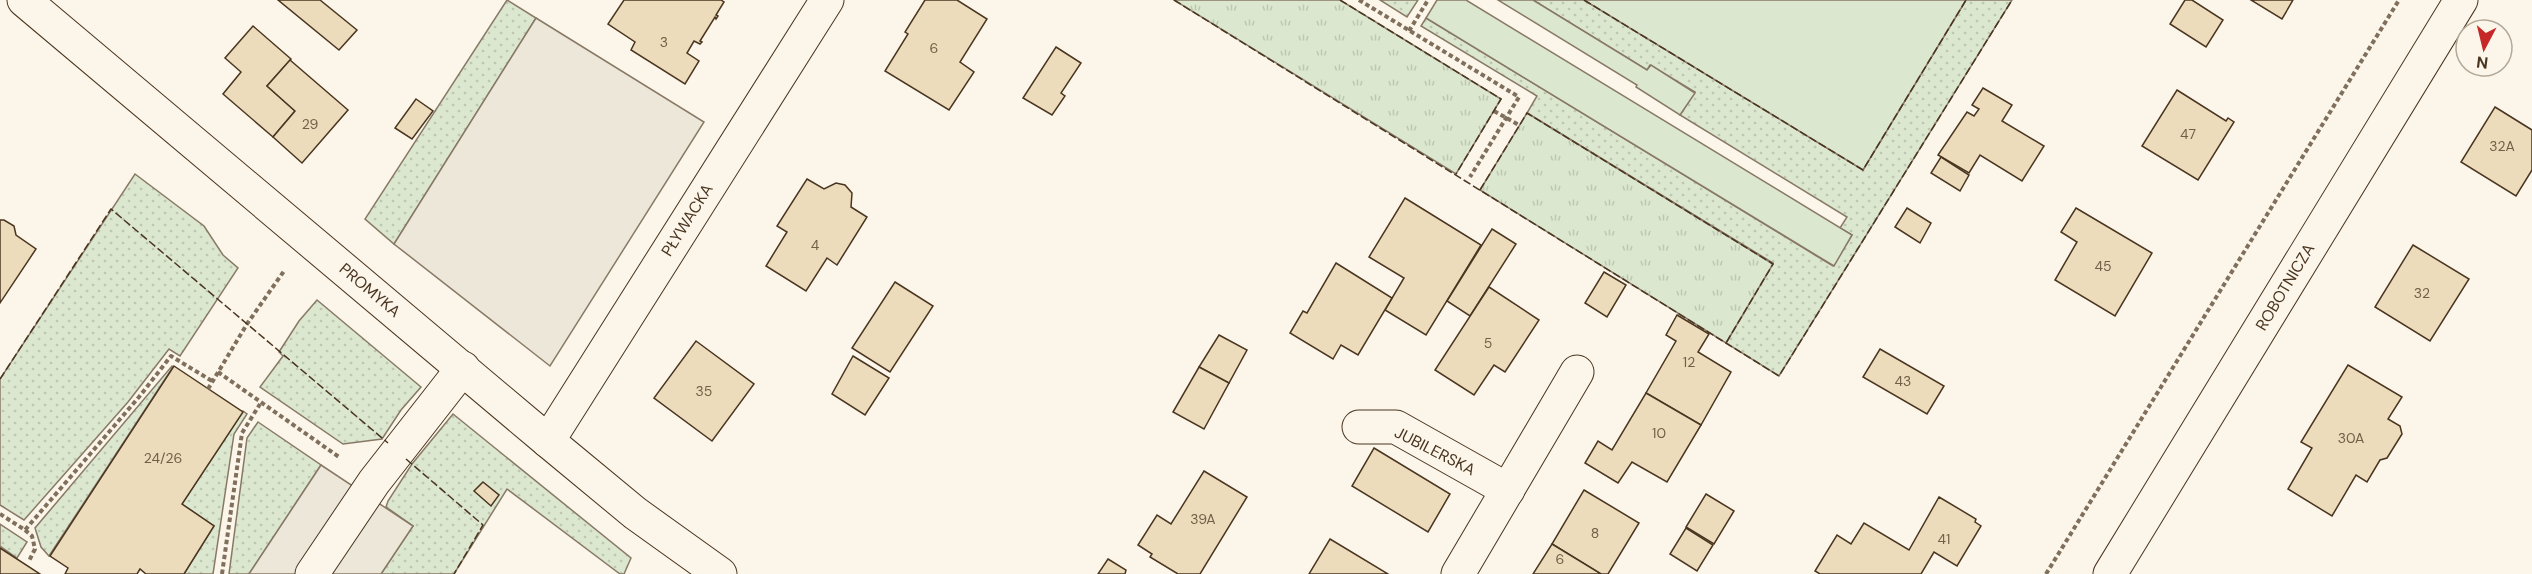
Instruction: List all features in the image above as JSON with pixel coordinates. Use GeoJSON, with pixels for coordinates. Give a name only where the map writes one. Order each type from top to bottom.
{"type":"FeatureCollection","features":[{"type":"Feature","properties":{"kind":"street","name":"PROMYKA"},"geometry":{"type":"LineString","coordinates":[[24,0],[635,513],[720,574]]}},
{"type":"Feature","properties":{"kind":"street","name":"PŁYWACKA"},"geometry":{"type":"LineString","coordinates":[[548,441],[827,0]]}},
{"type":"Feature","properties":{"kind":"street","name":"ROBOTNICZA"},"geometry":{"type":"LineString","coordinates":[[2109,574],[2461,0]]}},
{"type":"Feature","properties":{"kind":"street"},"geometry":{"type":"LineString","coordinates":[[312,574],[374,482],[463,369]]}},
{"type":"Feature","properties":{"kind":"street"},"geometry":{"type":"LineString","coordinates":[[1458,574],[1577,372]]}},
{"type":"Feature","properties":{"kind":"street","name":"JUBILERSKA"},"geometry":{"type":"LineString","coordinates":[[1359,427],[1396,427],[1508,489]]}},
{"type":"Feature","properties":{"kind":"path"},"geometry":{"type":"LineString","coordinates":[[1359,0],[1519,97],[1470,177]]}},
{"type":"Feature","properties":{"kind":"path"},"geometry":{"type":"LineString","coordinates":[[1409,31],[1428,0]]}},
{"type":"Feature","properties":{"kind":"path"},"geometry":{"type":"LineString","coordinates":[[2046,574],[2399,0]]}},
{"type":"Feature","properties":{"kind":"path"},"geometry":{"type":"LineString","coordinates":[[1494,111],[1519,125]]}},
{"type":"Feature","properties":{"kind":"path"},"geometry":{"type":"LineString","coordinates":[[208,389],[288,265]]}},
{"type":"Feature","properties":{"kind":"path"},"geometry":{"type":"LineString","coordinates":[[25,530],[139,397],[171,356],[212,381]]}},
{"type":"Feature","properties":{"kind":"path"},"geometry":{"type":"LineString","coordinates":[[218,372],[260,404],[374,482]]}},
{"type":"Feature","properties":{"kind":"path"},"geometry":{"type":"LineString","coordinates":[[222,574],[242,433],[260,404]]}},
{"type":"Feature","properties":{"kind":"path"},"geometry":{"type":"LineString","coordinates":[[0,514],[32,536],[35,549],[28,561]]}},
{"type":"Feature","properties":{"kind":"green space"},"geometry":{"type":"Polygon","coordinates":[[[507,0],[536,18],[394,244],[365,219],[507,0]]]}},
{"type":"Feature","properties":{"kind":"green space"},"geometry":{"type":"Polygon","coordinates":[[[1174,0],[1340,0],[1501,99],[1456,174],[1174,0]]]}},
{"type":"Feature","properties":{"kind":"green space"},"geometry":{"type":"Polygon","coordinates":[[[1380,0],[1418,0],[1407,17],[1380,0]]]}},
{"type":"Feature","properties":{"kind":"green space"},"geometry":{"type":"Polygon","coordinates":[[[1437,0],[1466,0],[1852,235],[1834,266],[1426,18],[1437,0]]]}},
{"type":"Feature","properties":{"kind":"green space"},"geometry":{"type":"Polygon","coordinates":[[[1498,0],[1533,0],[1647,70],[1651,65],[1695,93],[1680,115],[1636,87],[1637,85],[1498,0]]]}},
{"type":"Feature","properties":{"kind":"green space"},"geometry":{"type":"Polygon","coordinates":[[[1533,0],[1584,0],[1863,170],[1966,0],[2012,0],[1779,376],[1726,343],[1773,263],[1527,113],[1537,96],[1421,26],[1426,18],[1833,266],[1852,235],[1840,228],[1847,217],[1680,115],[1695,92],[1650,65],[1647,70],[1533,0]]]}},
{"type":"Feature","properties":{"kind":"green space"},"geometry":{"type":"Polygon","coordinates":[[[1584,0],[1966,0],[1863,170],[1584,0]]]}},
{"type":"Feature","properties":{"kind":"green space"},"geometry":{"type":"Polygon","coordinates":[[[1527,113],[1773,264],[1726,343],[1480,190],[1527,113]]]}},
{"type":"Feature","properties":{"kind":"green space"},"geometry":{"type":"Polygon","coordinates":[[[135,174],[204,226],[223,255],[238,268],[180,356],[169,349],[128,402],[24,520],[0,505],[0,379],[135,174]]]}},
{"type":"Feature","properties":{"kind":"green space"},"geometry":{"type":"Polygon","coordinates":[[[317,300],[421,387],[401,410],[382,439],[343,444],[260,387],[283,356],[279,352],[299,321],[317,300]]]}},
{"type":"Feature","properties":{"kind":"green space"},"geometry":{"type":"Polygon","coordinates":[[[172,366],[49,556],[41,547],[35,528],[172,366]]]}},
{"type":"Feature","properties":{"kind":"green space"},"geometry":{"type":"Polygon","coordinates":[[[243,411],[247,414],[234,434],[213,574],[184,574],[214,526],[182,504],[243,411]]]}},
{"type":"Feature","properties":{"kind":"green space"},"geometry":{"type":"Polygon","coordinates":[[[453,414],[631,558],[624,574],[620,574],[507,489],[454,574],[381,574],[413,526],[386,507],[388,501],[412,464],[453,414]]]}},
{"type":"Feature","properties":{"kind":"green space"},"geometry":{"type":"Polygon","coordinates":[[[258,422],[321,465],[249,574],[229,574],[247,438],[258,422]]]}},
{"type":"Feature","properties":{"kind":"green space"},"geometry":{"type":"Polygon","coordinates":[[[0,524],[27,542],[17,558],[0,546],[0,524]]]}},
{"type":"Feature","properties":{"kind":"shaded area"},"geometry":{"type":"Polygon","coordinates":[[[536,18],[704,122],[550,366],[394,244],[536,18]]]}},
{"type":"Feature","properties":{"kind":"shaded area"},"geometry":{"type":"Polygon","coordinates":[[[321,465],[413,526],[381,574],[249,574],[321,465]]]}},
{"type":"Feature","properties":{"kind":"building"},"geometry":{"type":"Polygon","coordinates":[[[278,0],[320,0],[357,30],[339,50],[278,0]]]}},
{"type":"Feature","properties":{"kind":"building"},"geometry":{"type":"Polygon","coordinates":[[[624,0],[721,0],[724,2],[716,15],[718,16],[716,19],[715,17],[700,41],[702,42],[700,44],[694,41],[687,53],[699,61],[685,84],[631,50],[635,42],[608,24],[624,0]]]}},
{"type":"Feature","properties":{"kind":"building"},"geometry":{"type":"Polygon","coordinates":[[[925,0],[957,0],[987,19],[960,62],[974,72],[949,110],[885,71],[908,34],[905,32],[925,0]]]}},
{"type":"Feature","properties":{"kind":"building"},"geometry":{"type":"Polygon","coordinates":[[[2185,0],[2192,0],[2223,20],[2206,47],[2170,24],[2185,0]]]}},
{"type":"Feature","properties":{"kind":"building"},"geometry":{"type":"Polygon","coordinates":[[[2251,0],[2293,0],[2282,19],[2251,0]]]}},
{"type":"Feature","properties":{"kind":"building"},"geometry":{"type":"Polygon","coordinates":[[[253,26],[291,59],[267,86],[295,111],[273,137],[223,94],[241,72],[225,58],[253,26]]]}},
{"type":"Feature","properties":{"kind":"building"},"geometry":{"type":"Polygon","coordinates":[[[1056,47],[1081,63],[1061,93],[1065,96],[1052,115],[1023,98],[1056,47]]]}},
{"type":"Feature","properties":{"kind":"building"},"geometry":{"type":"Polygon","coordinates":[[[290,60],[348,110],[302,163],[273,137],[295,111],[267,86],[290,60]]]}},
{"type":"Feature","properties":{"kind":"building"},"geometry":{"type":"Polygon","coordinates":[[[1983,88],[2012,105],[2002,121],[2044,146],[2022,181],[1980,155],[1969,173],[1938,155],[1967,112],[1974,116],[1979,109],[1972,105],[1983,88]]]}},
{"type":"Feature","properties":{"kind":"building"},"geometry":{"type":"Polygon","coordinates":[[[2177,90],[2226,121],[2228,118],[2234,122],[2198,180],[2142,146],[2177,90]]]}},
{"type":"Feature","properties":{"kind":"building"},"geometry":{"type":"Polygon","coordinates":[[[416,99],[433,111],[412,139],[395,128],[416,99]]]}},
{"type":"Feature","properties":{"kind":"building"},"geometry":{"type":"Polygon","coordinates":[[[2495,107],[2532,130],[2532,170],[2516,196],[2461,162],[2495,107]]]}},
{"type":"Feature","properties":{"kind":"building"},"geometry":{"type":"Polygon","coordinates":[[[1941,157],[1969,175],[1960,191],[1931,173],[1941,157]]]}},
{"type":"Feature","properties":{"kind":"building"},"geometry":{"type":"Polygon","coordinates":[[[807,179],[824,189],[836,183],[845,185],[852,193],[851,207],[867,217],[837,265],[827,258],[806,291],[766,266],[787,232],[777,226],[807,179]]]}},
{"type":"Feature","properties":{"kind":"building"},"geometry":{"type":"Polygon","coordinates":[[[1405,198],[1481,245],[1426,335],[1385,310],[1404,278],[1369,257],[1405,198]]]}},
{"type":"Feature","properties":{"kind":"building"},"geometry":{"type":"Polygon","coordinates":[[[1907,208],[1931,223],[1920,243],[1895,227],[1907,208]]]}},
{"type":"Feature","properties":{"kind":"building"},"geometry":{"type":"Polygon","coordinates":[[[2076,208],[2152,253],[2115,316],[2055,280],[2077,242],[2061,232],[2076,208]]]}},
{"type":"Feature","properties":{"kind":"building"},"geometry":{"type":"Polygon","coordinates":[[[0,220],[14,226],[16,235],[36,249],[0,303],[0,220]]]}},
{"type":"Feature","properties":{"kind":"building"},"geometry":{"type":"Polygon","coordinates":[[[1492,229],[1516,244],[1470,316],[1447,301],[1492,229]]]}},
{"type":"Feature","properties":{"kind":"building"},"geometry":{"type":"Polygon","coordinates":[[[2413,245],[2469,279],[2430,341],[2375,307],[2413,245]]]}},
{"type":"Feature","properties":{"kind":"building"},"geometry":{"type":"Polygon","coordinates":[[[1336,263],[1392,298],[1358,355],[1341,345],[1333,359],[1290,333],[1303,311],[1307,313],[1336,263]]]}},
{"type":"Feature","properties":{"kind":"building"},"geometry":{"type":"Polygon","coordinates":[[[1604,272],[1626,285],[1607,317],[1585,303],[1604,272]]]}},
{"type":"Feature","properties":{"kind":"building"},"geometry":{"type":"Polygon","coordinates":[[[895,282],[933,306],[890,372],[852,348],[895,282]]]}},
{"type":"Feature","properties":{"kind":"building"},"geometry":{"type":"Polygon","coordinates":[[[1489,287],[1539,320],[1505,372],[1494,365],[1474,395],[1435,370],[1489,287]]]}},
{"type":"Feature","properties":{"kind":"building"},"geometry":{"type":"Polygon","coordinates":[[[1677,315],[1709,334],[1698,352],[1731,372],[1701,425],[1646,393],[1676,341],[1666,335],[1677,315]]]}},
{"type":"Feature","properties":{"kind":"building"},"geometry":{"type":"Polygon","coordinates":[[[1219,335],[1247,350],[1229,383],[1199,367],[1219,335]]]}},
{"type":"Feature","properties":{"kind":"building"},"geometry":{"type":"Polygon","coordinates":[[[696,341],[754,384],[712,441],[654,398],[696,341]]]}},
{"type":"Feature","properties":{"kind":"building"},"geometry":{"type":"Polygon","coordinates":[[[1880,349],[1944,386],[1927,414],[1863,377],[1880,349]]]}},
{"type":"Feature","properties":{"kind":"building"},"geometry":{"type":"Polygon","coordinates":[[[853,356],[889,378],[865,415],[832,394],[853,356]]]}},
{"type":"Feature","properties":{"kind":"building"},"geometry":{"type":"Polygon","coordinates":[[[2348,365],[2402,397],[2388,419],[2400,426],[2402,434],[2387,458],[2380,460],[2367,482],[2356,475],[2332,516],[2288,489],[2312,448],[2301,442],[2348,365]]]}},
{"type":"Feature","properties":{"kind":"building"},"geometry":{"type":"Polygon","coordinates":[[[174,366],[243,412],[182,504],[214,526],[184,574],[146,574],[140,569],[137,574],[65,574],[68,568],[50,556],[174,366]]]}},
{"type":"Feature","properties":{"kind":"building"},"geometry":{"type":"Polygon","coordinates":[[[1199,367],[1229,383],[1204,429],[1173,412],[1199,367]]]}},
{"type":"Feature","properties":{"kind":"building"},"geometry":{"type":"Polygon","coordinates":[[[1646,393],[1701,425],[1667,482],[1632,462],[1618,483],[1585,463],[1598,441],[1612,450],[1646,393]]]}},
{"type":"Feature","properties":{"kind":"building"},"geometry":{"type":"Polygon","coordinates":[[[1374,448],[1450,494],[1428,532],[1352,486],[1374,448]]]}},
{"type":"Feature","properties":{"kind":"building"},"geometry":{"type":"Polygon","coordinates":[[[1204,471],[1247,497],[1200,574],[1178,574],[1150,557],[1152,554],[1138,545],[1157,515],[1171,524],[1204,471]]]}},
{"type":"Feature","properties":{"kind":"building"},"geometry":{"type":"Polygon","coordinates":[[[483,482],[499,495],[491,506],[474,491],[483,482]]]}},
{"type":"Feature","properties":{"kind":"building"},"geometry":{"type":"Polygon","coordinates":[[[1584,490],[1639,523],[1608,574],[1601,574],[1552,544],[1584,490]]]}},
{"type":"Feature","properties":{"kind":"building"},"geometry":{"type":"Polygon","coordinates":[[[1706,494],[1734,511],[1714,544],[1686,527],[1706,494]]]}},
{"type":"Feature","properties":{"kind":"building"},"geometry":{"type":"Polygon","coordinates":[[[1939,497],[1976,519],[1975,522],[1981,526],[1957,566],[1934,552],[1921,574],[1820,574],[1815,571],[1837,535],[1851,544],[1864,523],[1909,550],[1939,497]]]}},
{"type":"Feature","properties":{"kind":"building"},"geometry":{"type":"Polygon","coordinates":[[[1686,528],[1713,545],[1697,571],[1670,554],[1686,528]]]}},
{"type":"Feature","properties":{"kind":"building"},"geometry":{"type":"Polygon","coordinates":[[[1330,539],[1388,574],[1309,574],[1330,539]]]}},
{"type":"Feature","properties":{"kind":"building"},"geometry":{"type":"Polygon","coordinates":[[[1552,544],[1601,574],[1533,574],[1552,544]]]}},
{"type":"Feature","properties":{"kind":"building"},"geometry":{"type":"Polygon","coordinates":[[[0,548],[40,574],[0,574],[0,548]]]}},
{"type":"Feature","properties":{"kind":"building"},"geometry":{"type":"Polygon","coordinates":[[[1108,559],[1126,570],[1125,574],[1098,574],[1108,559]]]}},
{"type":"Feature","properties":{"kind":"fence"},"geometry":{"type":"LineString","coordinates":[[1174,0],[1779,376],[2012,0]]}},
{"type":"Feature","properties":{"kind":"fence"},"geometry":{"type":"LineString","coordinates":[[1340,0],[1501,99],[1456,174]]}},
{"type":"Feature","properties":{"kind":"fence"},"geometry":{"type":"LineString","coordinates":[[1584,0],[1863,170],[1966,0]]}},
{"type":"Feature","properties":{"kind":"fence"},"geometry":{"type":"LineString","coordinates":[[1480,190],[1527,113],[1773,264],[1726,343]]}},
{"type":"Feature","properties":{"kind":"fence"},"geometry":{"type":"LineString","coordinates":[[0,379],[111,209],[388,443]]}},
{"type":"Feature","properties":{"kind":"fence"},"geometry":{"type":"LineString","coordinates":[[406,459],[483,525],[454,574]]}}]}
